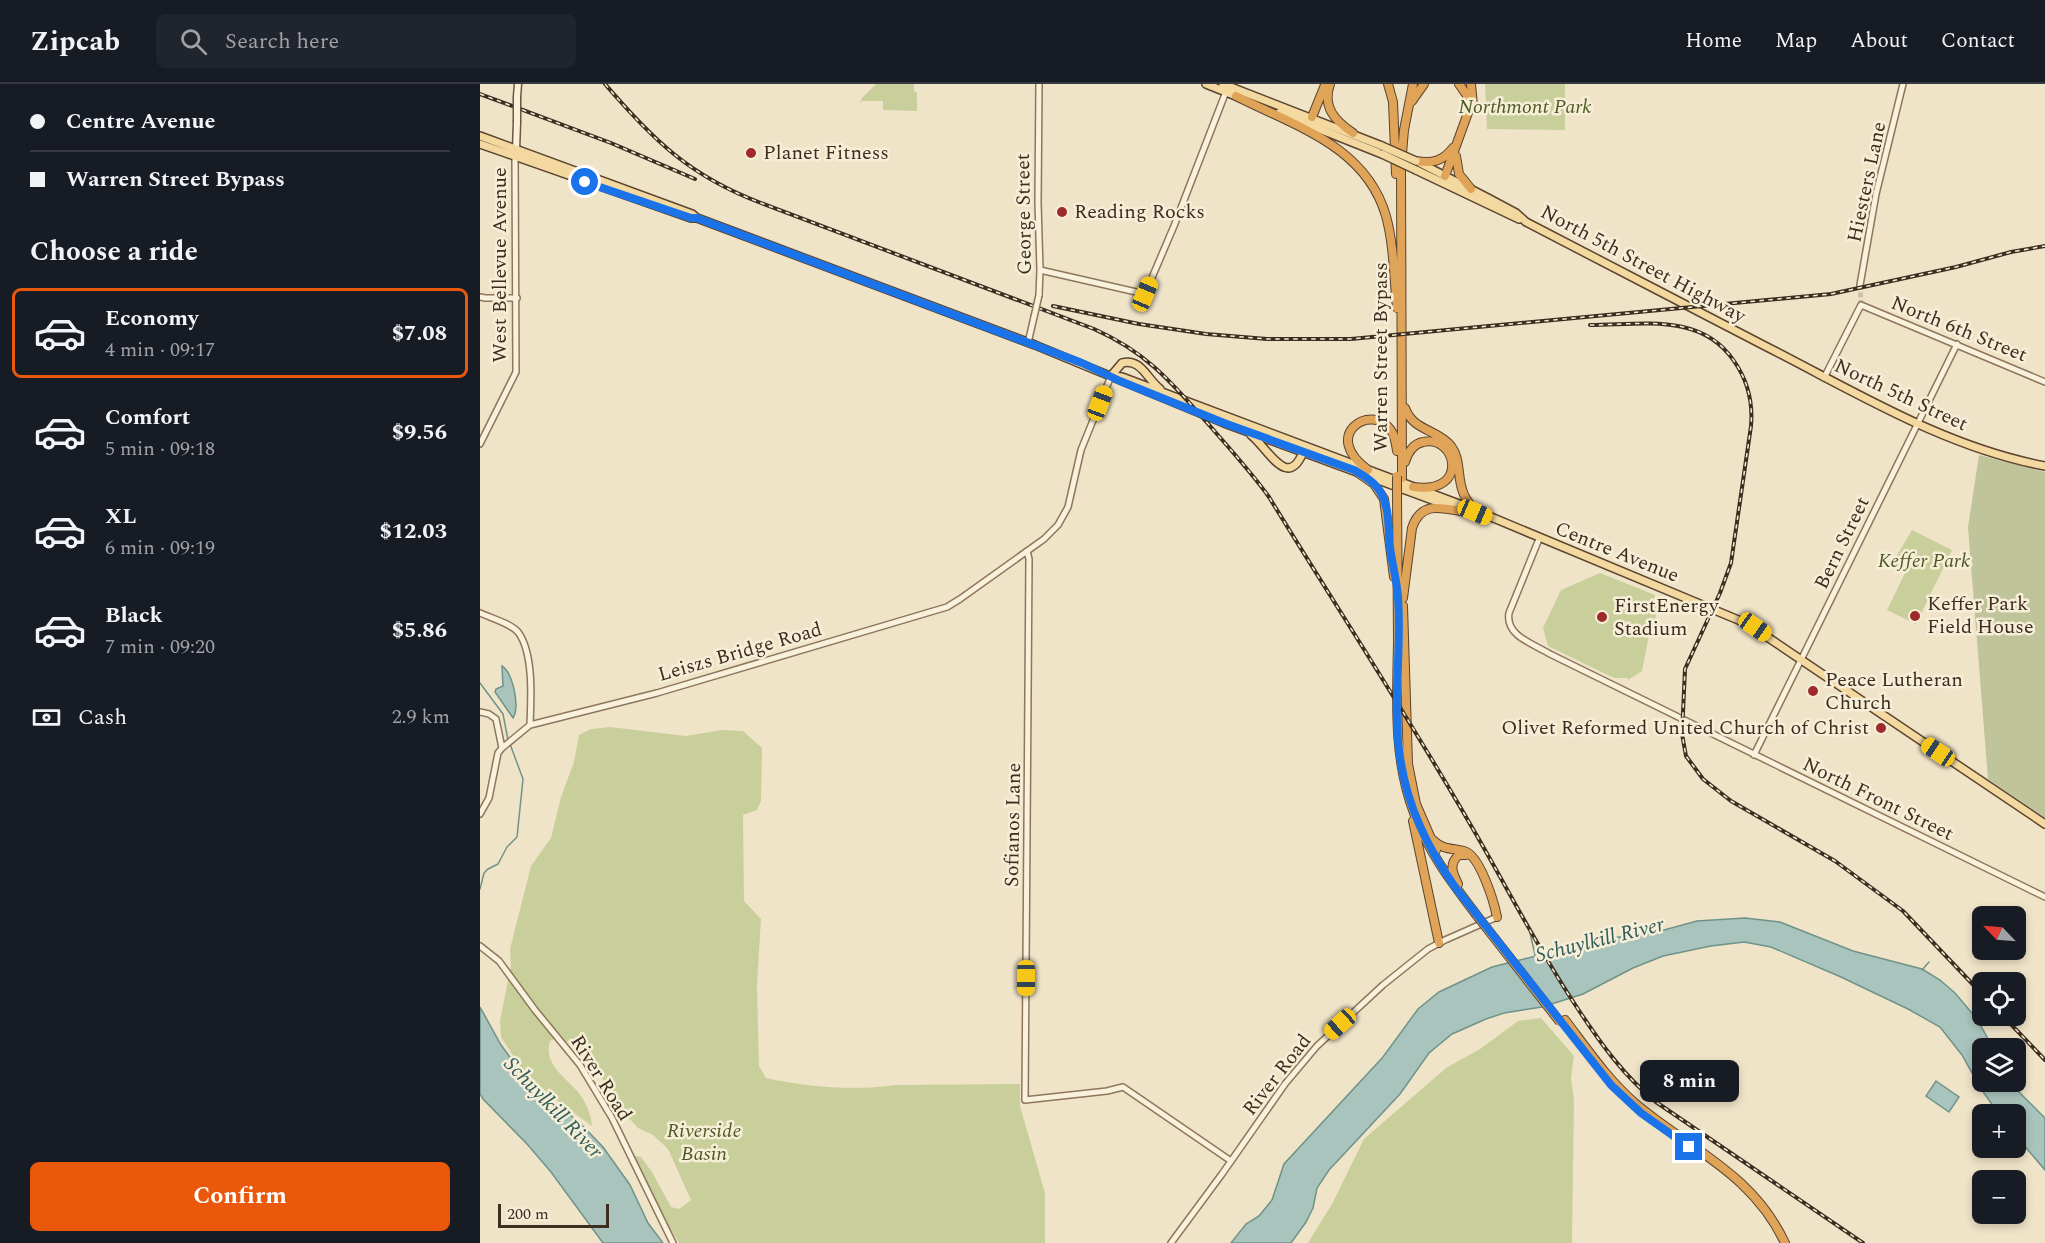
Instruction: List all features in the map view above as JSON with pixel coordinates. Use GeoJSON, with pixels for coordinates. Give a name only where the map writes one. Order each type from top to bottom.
{"type":"FeatureCollection","features":[{"type":"Feature","properties":{"kind":"highway"},"geometry":{"type":"LineString","coordinates":[[1312,122],[1328,84]]}},
{"type":"Feature","properties":{"kind":"highway"},"geometry":{"type":"LineString","coordinates":[[1328,84],[1327,100],[1330,111],[1339,123],[1353,133]]}},
{"type":"Feature","properties":{"kind":"highway"},"geometry":{"type":"LineString","coordinates":[[1388,84],[1393,102],[1396,174]]}},
{"type":"Feature","properties":{"kind":"highway","name":"Warren Street Bypass"},"geometry":{"type":"LineString","coordinates":[[1400,477],[1397,451],[1396,174],[1399,129],[1407,84]]}},
{"type":"Feature","properties":{"kind":"highway","name":"Warren Street Bypass"},"geometry":{"type":"LineString","coordinates":[[1413,84],[1405,120],[1401,174],[1400,597],[1408,764],[1416,804],[1427,832],[1441,859],[1480,916]]}},
{"type":"Feature","properties":{"kind":"highway"},"geometry":{"type":"LineString","coordinates":[[1405,120],[1413,98],[1424,84]]}},
{"type":"Feature","properties":{"kind":"highway"},"geometry":{"type":"LineString","coordinates":[[1446,179],[1469,107],[1467,94],[1460,84]]}},
{"type":"Feature","properties":{"kind":"highway"},"geometry":{"type":"LineString","coordinates":[[1446,179],[1473,111],[1471,84]]}},
{"type":"Feature","properties":{"kind":"highway"},"geometry":{"type":"LineString","coordinates":[[1236,96],[1329,142],[1351,158],[1365,173],[1379,196],[1388,223],[1397,308]]}},
{"type":"Feature","properties":{"kind":"highway"},"geometry":{"type":"LineString","coordinates":[[1416,165],[1440,160],[1456,145]]}},
{"type":"Feature","properties":{"kind":"highway"},"geometry":{"type":"LineString","coordinates":[[1456,156],[1459,174],[1471,189]]}},
{"type":"Feature","properties":{"kind":"highway"},"geometry":{"type":"LineString","coordinates":[[1402,399],[1412,421],[1453,448],[1463,492],[1475,512]]}},
{"type":"Feature","properties":{"kind":"highway"},"geometry":{"type":"LineString","coordinates":[[1368,470],[1353,458],[1348,448],[1350,433],[1358,423],[1370,419],[1384,423],[1393,433],[1397,451]]}},
{"type":"Feature","properties":{"kind":"highway"},"geometry":{"type":"LineString","coordinates":[[1400,477],[1412,448],[1426,441],[1442,445],[1452,460],[1449,477],[1436,488],[1413,487]]}},
{"type":"Feature","properties":{"kind":"highway"},"geometry":{"type":"LineString","coordinates":[[1354,470],[1374,484],[1384,499],[1392,568],[1400,597]]}},
{"type":"Feature","properties":{"kind":"highway"},"geometry":{"type":"LineString","coordinates":[[1400,597],[1416,518],[1423,512],[1434,508],[1465,512]]}},
{"type":"Feature","properties":{"kind":"highway","name":"Warren Street Bypass"},"geometry":{"type":"LineString","coordinates":[[1401,629],[1399,744],[1408,796],[1427,843],[1449,879],[1604,1077],[1626,1100],[1649,1119],[1715,1166],[1746,1192],[1763,1213],[1780,1243]]}},
{"type":"Feature","properties":{"kind":"highway"},"geometry":{"type":"LineString","coordinates":[[1408,796],[1439,943]]}},
{"type":"Feature","properties":{"kind":"highway"},"geometry":{"type":"LineString","coordinates":[[1427,832],[1441,847],[1465,851],[1475,858],[1497,917]]}},
{"type":"Feature","properties":{"kind":"highway"},"geometry":{"type":"LineString","coordinates":[[1458,884],[1453,872],[1453,863],[1457,857],[1465,855],[1474,862],[1497,917]]}},
{"type":"Feature","properties":{"kind":"highway"},"geometry":{"type":"LineString","coordinates":[[1439,943],[1427,871],[1435,867],[1449,879]]}},
{"type":"Feature","properties":{"kind":"highway","name":"Warren Street Bypass"},"geometry":{"type":"LineString","coordinates":[[1562,1021],[1629,1097],[1718,1162],[1744,1184],[1766,1211],[1785,1243]]}},
{"type":"Feature","properties":{"kind":"main road"},"geometry":{"type":"LineString","coordinates":[[515,153],[518,84]]}},
{"type":"Feature","properties":{"kind":"main road","name":"North 5th Street Highway"},"geometry":{"type":"LineString","coordinates":[[1206,84],[1226,87],[1382,154],[1416,165]]}},
{"type":"Feature","properties":{"kind":"main road","name":"North 5th Street Highway"},"geometry":{"type":"LineString","coordinates":[[1226,87],[1236,96],[1312,122],[1353,133],[1382,146],[1416,165],[1471,189],[1522,219],[1749,338]]}},
{"type":"Feature","properties":{"kind":"main road"},"geometry":{"type":"LineString","coordinates":[[480,136],[515,153]]}},
{"type":"Feature","properties":{"kind":"main road"},"geometry":{"type":"LineString","coordinates":[[480,144],[515,153]]}},
{"type":"Feature","properties":{"kind":"main road","name":"Centre Avenue"},"geometry":{"type":"LineString","coordinates":[[515,153],[693,214],[697,218],[1028,343],[1244,430],[1413,487],[1748,624],[2045,824]]}},
{"type":"Feature","properties":{"kind":"main road","name":"North 5th Street Highway"},"geometry":{"type":"LineString","coordinates":[[1446,179],[1513,218],[1522,219]]}},
{"type":"Feature","properties":{"kind":"main road","name":"North 5th Street"},"geometry":{"type":"LineString","coordinates":[[1749,338],[1824,378],[1949,438],[1989,452],[2045,466]]}},
{"type":"Feature","properties":{"kind":"main road"},"geometry":{"type":"LineString","coordinates":[[1111,376],[1122,363],[1132,362],[1140,366],[1157,386],[1170,395]]}},
{"type":"Feature","properties":{"kind":"main road","name":"Centre Avenue"},"geometry":{"type":"LineString","coordinates":[[1111,376],[1122,377],[1170,395],[1354,470],[1465,512],[1475,512]]}},
{"type":"Feature","properties":{"kind":"main road"},"geometry":{"type":"LineString","coordinates":[[1244,430],[1257,440],[1274,461],[1282,466],[1290,467],[1299,462],[1304,449]]}},
{"type":"Feature","properties":{"kind":"street","name":"George Street"},"geometry":{"type":"LineString","coordinates":[[1028,343],[1039,295],[1039,84]]}},
{"type":"Feature","properties":{"kind":"street","name":"Hiesters Lane"},"geometry":{"type":"LineString","coordinates":[[1860,285],[1876,194],[1903,84]]}},
{"type":"Feature","properties":{"kind":"street"},"geometry":{"type":"LineString","coordinates":[[1040,270],[1145,294],[1174,226],[1226,87]]}},
{"type":"Feature","properties":{"kind":"street","name":"West Bellevue Avenue"},"geometry":{"type":"LineString","coordinates":[[480,444],[516,372],[515,153]]}},
{"type":"Feature","properties":{"kind":"street"},"geometry":{"type":"LineString","coordinates":[[480,297],[517,298]]}},
{"type":"Feature","properties":{"kind":"street","name":"North 6th Street"},"geometry":{"type":"LineString","coordinates":[[1824,378],[1861,305],[2045,382]]}},
{"type":"Feature","properties":{"kind":"street","name":"Bern Street"},"geometry":{"type":"LineString","coordinates":[[1754,755],[1957,344]]}},
{"type":"Feature","properties":{"kind":"street","name":"Leiszs Bridge Road"},"geometry":{"type":"LineString","coordinates":[[480,814],[489,798],[496,759],[502,748],[530,725],[667,690],[947,607],[1044,539],[1058,525],[1065,513],[1081,450],[1111,376]]}},
{"type":"Feature","properties":{"kind":"street","name":"North Front Street"},"geometry":{"type":"LineString","coordinates":[[1539,538],[1509,613],[1509,624],[1516,633],[1550,654],[2045,897]]}},
{"type":"Feature","properties":{"kind":"street","name":"Sofianos Lane"},"geometry":{"type":"LineString","coordinates":[[1026,551],[1029,559],[1029,638],[1025,1100],[1107,1091],[1123,1087],[1231,1161]]}},
{"type":"Feature","properties":{"kind":"street"},"geometry":{"type":"LineString","coordinates":[[480,613],[518,632],[529,665],[532,692],[530,725]]}},
{"type":"Feature","properties":{"kind":"street"},"geometry":{"type":"LineString","coordinates":[[480,712],[489,714],[496,720],[502,748]]}},
{"type":"Feature","properties":{"kind":"street","name":"River Road"},"geometry":{"type":"LineString","coordinates":[[1171,1243],[1285,1084],[1317,1046],[1383,985],[1439,943],[1497,917]]}},
{"type":"Feature","properties":{"kind":"street","name":"River Road"},"geometry":{"type":"LineString","coordinates":[[480,946],[499,961],[580,1065],[612,1118],[673,1243]]}},
{"type":"Feature","properties":{"kind":"green space"},"geometry":{"type":"Polygon","coordinates":[[[876,84],[914,84],[914,92],[917,92],[917,111],[883,110],[883,101],[862,101],[860,103],[876,84]]]}},
{"type":"Feature","properties":{"kind":"green space","name":"Northmont Park"},"geometry":{"type":"Polygon","coordinates":[[[1485,84],[1565,84],[1565,130],[1487,129],[1485,84]]]}},
{"type":"Feature","properties":{"kind":"green space"},"geometry":{"type":"Polygon","coordinates":[[[1979,455],[2045,472],[2045,818],[1988,779],[1968,527],[1979,455]]]}},
{"type":"Feature","properties":{"kind":"green space","name":"Keffer Park"},"geometry":{"type":"Polygon","coordinates":[[[1912,530],[1952,550],[1916,624],[1887,610],[1906,571],[1892,564],[1912,530]]]}},
{"type":"Feature","properties":{"kind":"green space","name":"FirstEnergy Stadium"},"geometry":{"type":"Polygon","coordinates":[[[1600,573],[1655,595],[1654,604],[1658,605],[1653,630],[1650,630],[1642,671],[1628,680],[1627,678],[1614,678],[1548,646],[1543,628],[1561,590],[1600,573]]]}},
{"type":"Feature","properties":{"kind":"green space","name":"Riverside Basin"},"geometry":{"type":"Polygon","coordinates":[[[610,727],[686,736],[722,730],[743,731],[762,748],[761,801],[757,810],[743,815],[744,901],[761,919],[757,984],[759,1066],[766,1078],[797,1084],[847,1088],[895,1085],[1020,1084],[1020,1106],[1045,1193],[1045,1243],[679,1243],[655,1203],[631,1155],[641,1157],[671,1207],[679,1209],[691,1200],[668,1149],[653,1135],[638,1128],[626,1115],[600,1075],[572,1043],[554,1039],[550,1041],[550,1057],[556,1070],[583,1100],[592,1126],[549,1095],[520,1066],[501,1037],[500,1021],[511,965],[510,949],[531,866],[551,838],[561,797],[574,762],[579,735],[591,729],[610,727]]]}},
{"type":"Feature","properties":{"kind":"green space"},"geometry":{"type":"Polygon","coordinates":[[[1541,1018],[1574,1056],[1571,1078],[1574,1100],[1572,1243],[1308,1243],[1332,1204],[1364,1139],[1446,1068],[1480,1049],[1518,1021],[1541,1018]]]}},
{"type":"Feature","properties":{"kind":"water"},"geometry":{"type":"Polygon","coordinates":[[[502,666],[514,690],[516,706],[513,718],[495,692],[503,686],[502,666]]]}},
{"type":"Feature","properties":{"kind":"water","name":"Schuylkill River"},"geometry":{"type":"Polygon","coordinates":[[[1745,918],[1780,922],[1853,951],[1922,969],[1955,993],[1972,1013],[1972,1026],[1981,1026],[1987,1038],[1972,1038],[1972,1073],[1962,1055],[1940,1027],[1841,977],[1771,947],[1744,942],[1663,956],[1633,968],[1583,994],[1542,1007],[1504,1013],[1452,1034],[1429,1053],[1400,1094],[1329,1170],[1317,1188],[1313,1208],[1306,1222],[1291,1243],[1231,1243],[1246,1224],[1259,1216],[1272,1200],[1284,1164],[1383,1057],[1418,1009],[1439,992],[1492,967],[1603,939],[1653,933],[1697,921],[1745,918]]]}},
{"type":"Feature","properties":{"kind":"water","name":"Schuylkill River"},"geometry":{"type":"Polygon","coordinates":[[[480,1007],[501,1045],[520,1071],[546,1096],[579,1122],[603,1147],[630,1185],[648,1223],[663,1243],[603,1243],[551,1172],[483,1099],[480,1094],[480,1007]]]}},
{"type":"Feature","properties":{"kind":"water"},"geometry":{"type":"Polygon","coordinates":[[[1936,1081],[1959,1097],[1949,1112],[1926,1096],[1936,1081]]]}},
{"type":"Feature","properties":{"kind":"water"},"geometry":{"type":"Polygon","coordinates":[[[1983,1092],[2019,1092],[2045,1118],[2045,1170],[2026,1148],[2026,1104],[1992,1104],[1983,1092]]]}},
{"type":"Feature","properties":{"kind":"waterway"},"geometry":{"type":"LineString","coordinates":[[480,683],[503,714],[508,740]]}},
{"type":"Feature","properties":{"kind":"waterway"},"geometry":{"type":"LineString","coordinates":[[480,889],[484,873],[498,864],[507,847],[517,837],[523,779],[510,744]]}},
{"type":"Feature","properties":{"kind":"waterway","name":"Schuylkill River"},"geometry":{"type":"LineString","coordinates":[[1530,933],[1536,959]]}},
{"type":"Feature","properties":{"kind":"waterway"},"geometry":{"type":"LineString","coordinates":[[1922,970],[1929,962]]}},
{"type":"Feature","properties":{"kind":"tunnel"},"geometry":{"type":"LineString","coordinates":[[1860,285],[1861,305]]}},
{"type":"Feature","properties":{"kind":"railway"},"geometry":{"type":"LineString","coordinates":[[605,84],[657,140],[693,169],[714,181],[761,203],[1094,329],[1130,348],[1158,370],[1210,426],[1269,497],[1423,745],[1550,965],[1614,1059],[1656,1102],[1863,1243]]}},
{"type":"Feature","properties":{"kind":"railway"},"geometry":{"type":"LineString","coordinates":[[480,94],[611,143],[695,179]]}},
{"type":"Feature","properties":{"kind":"railway"},"geometry":{"type":"LineString","coordinates":[[1053,306],[1139,324],[1206,334],[1267,339],[1351,339],[1831,294],[2045,246]]}},
{"type":"Feature","properties":{"kind":"railway"},"geometry":{"type":"LineString","coordinates":[[1590,325],[1649,323],[1687,328],[1705,335],[1720,345],[1734,361],[1743,376],[1748,392],[1751,426],[1731,563],[1720,593],[1685,669],[1682,734],[1686,756],[1703,779],[1731,801],[1835,861],[1903,911],[1972,983]]}},
{"type":"Feature","properties":{"kind":"railway"},"geometry":{"type":"LineString","coordinates":[[2013,1026],[2045,1060]]}},
{"type":"Feature","properties":{"kind":"place","name":"Planet Fitness"},"geometry":{"type":"Point","coordinates":[751,153]}},
{"type":"Feature","properties":{"kind":"place","name":"Reading Rocks"},"geometry":{"type":"Point","coordinates":[1062,212]}},
{"type":"Feature","properties":{"kind":"place","name":"Keffer Park Field House"},"geometry":{"type":"Point","coordinates":[1915,616]}},
{"type":"Feature","properties":{"kind":"place","name":"FirstEnergy Stadium"},"geometry":{"type":"Point","coordinates":[1602,617]}},
{"type":"Feature","properties":{"kind":"place","name":"Peace Lutheran Church"},"geometry":{"type":"Point","coordinates":[1813,691]}},
{"type":"Feature","properties":{"kind":"place","name":"Olivet Reformed United Church of Christ"},"geometry":{"type":"Point","coordinates":[1881,728]}},
{"type":"Feature","properties":{"kind":"route"},"geometry":{"type":"LineString","coordinates":[[585,182],[691,218],[697,218],[1035,345],[1224,423],[1354,470],[1371,481],[1381,492],[1386,506],[1391,561],[1398,596],[1400,755],[1405,786],[1422,834],[1437,862],[1455,887],[1604,1077],[1633,1107],[1689,1147]]}}]}
